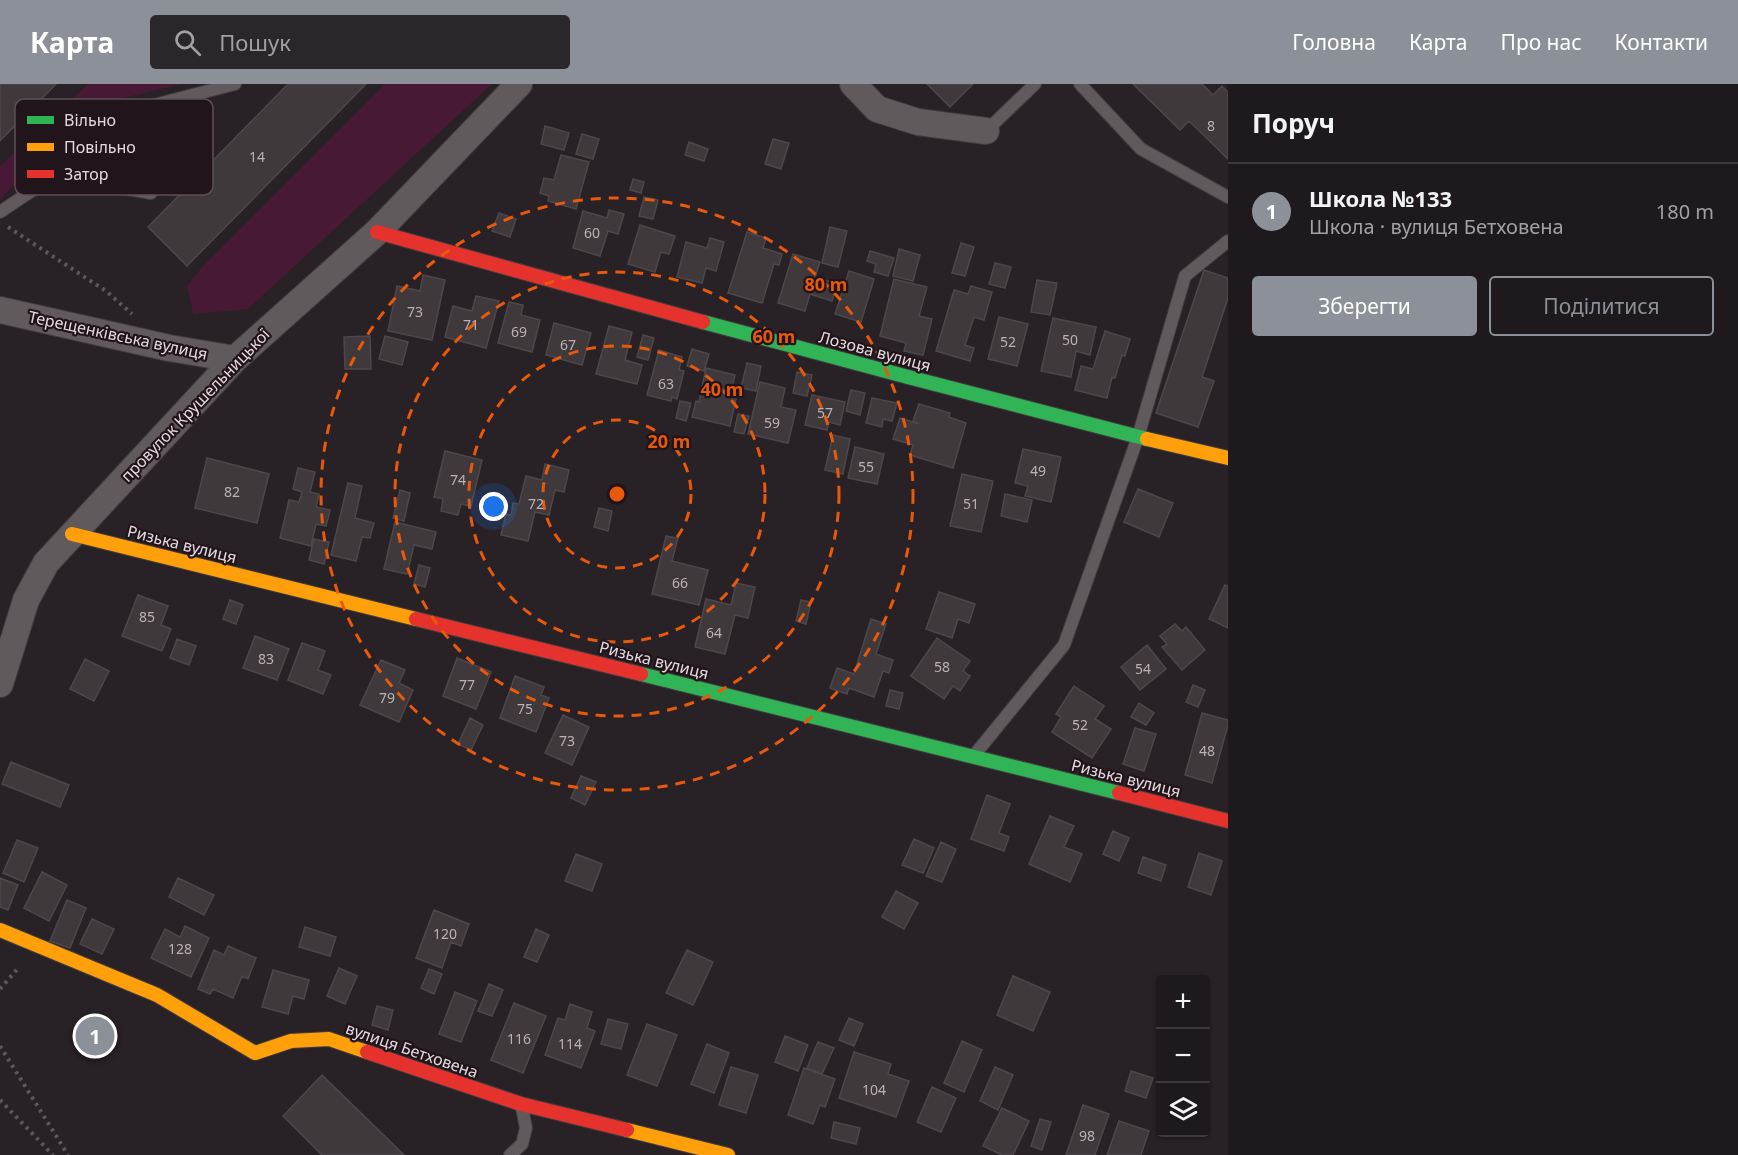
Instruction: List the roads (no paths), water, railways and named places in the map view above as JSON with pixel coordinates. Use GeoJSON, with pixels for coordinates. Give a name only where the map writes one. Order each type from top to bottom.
{"type":"FeatureCollection","features":[{"type":"Feature","properties":{"kind":"street","name":"провулок Крушельницької"},"geometry":{"type":"LineString","coordinates":[[0,684],[26,600],[46,563],[235,359],[377,231],[519,84]]}},
{"type":"Feature","properties":{"kind":"street"},"geometry":{"type":"LineString","coordinates":[[853,84],[877,109],[918,122],[986,131]]}},
{"type":"Feature","properties":{"kind":"street","name":"Лозова вулиця"},"geometry":{"type":"LineString","coordinates":[[377,231],[868,366],[1138,437],[1228,458]]}},
{"type":"Feature","properties":{"kind":"street","name":"Терещенківська вулиця"},"geometry":{"type":"LineString","coordinates":[[0,310],[170,348],[235,359]]}},
{"type":"Feature","properties":{"kind":"street","name":"Ризька вулиця"},"geometry":{"type":"LineString","coordinates":[[72,534],[1228,821]]}},
{"type":"Feature","properties":{"kind":"street","name":"вулиця Бетховена"},"geometry":{"type":"LineString","coordinates":[[0,930],[157,995],[255,1053],[291,1041],[329,1039],[521,1104],[728,1155]]}},
{"type":"Feature","properties":{"kind":"lane"},"geometry":{"type":"LineString","coordinates":[[175,99],[235,84]]}},
{"type":"Feature","properties":{"kind":"lane"},"geometry":{"type":"LineString","coordinates":[[986,131],[1035,84]]}},
{"type":"Feature","properties":{"kind":"lane"},"geometry":{"type":"LineString","coordinates":[[1080,84],[1141,149],[1228,197]]}},
{"type":"Feature","properties":{"kind":"lane"},"geometry":{"type":"LineString","coordinates":[[0,212],[26,195]]}},
{"type":"Feature","properties":{"kind":"lane"},"geometry":{"type":"LineString","coordinates":[[973,756],[1064,645],[1138,437],[1185,276],[1228,241]]}},
{"type":"Feature","properties":{"kind":"lane"},"geometry":{"type":"LineString","coordinates":[[510,1155],[522,1144],[525,1128],[521,1104]]}},
{"type":"Feature","properties":{"kind":"place","name":"Школа №133"},"geometry":{"type":"Point","coordinates":[95,1036]}}]}
